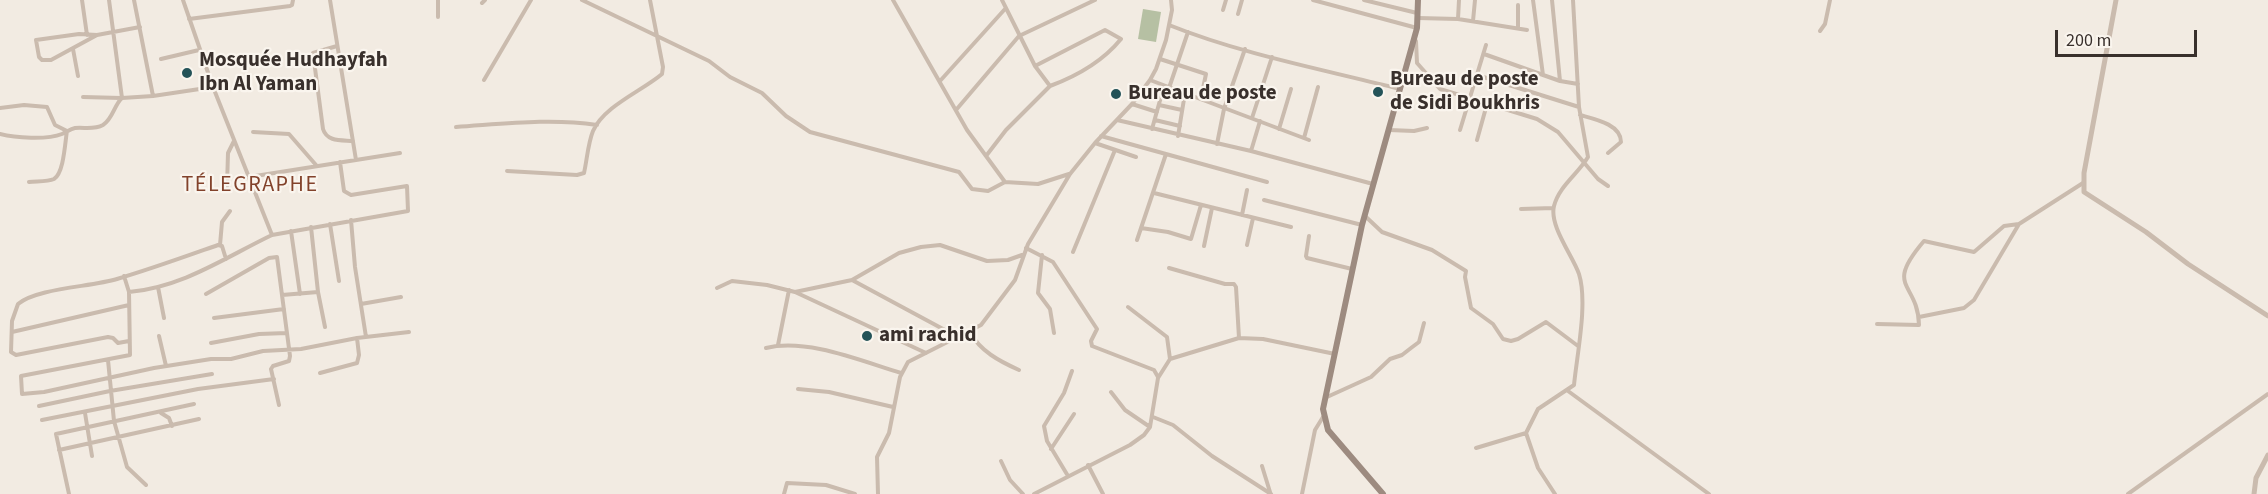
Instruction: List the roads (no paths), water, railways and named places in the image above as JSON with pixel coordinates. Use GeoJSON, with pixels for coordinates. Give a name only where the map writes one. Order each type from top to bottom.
{"type":"FeatureCollection","features":[{"type":"Feature","properties":{"kind":"main road"},"geometry":{"type":"LineString","coordinates":[[1383,494],[1328,430],[1323,417],[1323,398],[1335,354],[1362,225],[1417,28],[1418,0]]}},
{"type":"Feature","properties":{"kind":"street"},"geometry":{"type":"LineString","coordinates":[[82,0],[87,35]]}},
{"type":"Feature","properties":{"kind":"street"},"geometry":{"type":"LineString","coordinates":[[109,0],[122,98]]}},
{"type":"Feature","properties":{"kind":"street"},"geometry":{"type":"LineString","coordinates":[[134,0],[153,96]]}},
{"type":"Feature","properties":{"kind":"street"},"geometry":{"type":"LineString","coordinates":[[183,0],[213,87],[272,235]]}},
{"type":"Feature","properties":{"kind":"street"},"geometry":{"type":"LineString","coordinates":[[189,19],[290,6],[293,0]]}},
{"type":"Feature","properties":{"kind":"street"},"geometry":{"type":"LineString","coordinates":[[330,0],[356,160]]}},
{"type":"Feature","properties":{"kind":"street"},"geometry":{"type":"LineString","coordinates":[[438,0],[438,17]]}},
{"type":"Feature","properties":{"kind":"street"},"geometry":{"type":"LineString","coordinates":[[484,80],[531,0]]}},
{"type":"Feature","properties":{"kind":"street"},"geometry":{"type":"LineString","coordinates":[[582,0],[709,61],[730,77],[762,93],[786,116],[810,132],[959,172],[972,189],[988,191],[1005,182],[1038,184],[1070,174]]}},
{"type":"Feature","properties":{"kind":"street"},"geometry":{"type":"LineString","coordinates":[[507,171],[582,175],[584,173],[593,131],[597,125],[614,106],[662,74],[658,35],[650,0]]}},
{"type":"Feature","properties":{"kind":"street"},"geometry":{"type":"LineString","coordinates":[[893,0],[967,130],[1005,182]]}},
{"type":"Feature","properties":{"kind":"street"},"geometry":{"type":"LineString","coordinates":[[1002,0],[1035,66],[1050,86]]}},
{"type":"Feature","properties":{"kind":"street"},"geometry":{"type":"LineString","coordinates":[[956,110],[1019,36],[1095,0]]}},
{"type":"Feature","properties":{"kind":"street"},"geometry":{"type":"LineString","coordinates":[[878,494],[877,457],[889,434],[901,373],[908,362],[981,325],[1015,280],[1026,248],[1070,174],[1101,136],[1132,104],[1150,80],[1160,59],[1169,24],[1171,0]]}},
{"type":"Feature","properties":{"kind":"street"},"geometry":{"type":"LineString","coordinates":[[1223,10],[1226,0]]}},
{"type":"Feature","properties":{"kind":"street"},"geometry":{"type":"LineString","coordinates":[[1238,14],[1242,0]]}},
{"type":"Feature","properties":{"kind":"street"},"geometry":{"type":"LineString","coordinates":[[1313,0],[1417,28],[1415,48],[1417,63],[1440,89],[1470,100],[1529,116],[1548,126],[1558,132],[1598,179],[1608,186]]}},
{"type":"Feature","properties":{"kind":"street"},"geometry":{"type":"LineString","coordinates":[[1364,0],[1417,15],[1527,30]]}},
{"type":"Feature","properties":{"kind":"street"},"geometry":{"type":"LineString","coordinates":[[1458,20],[1459,0]]}},
{"type":"Feature","properties":{"kind":"street"},"geometry":{"type":"LineString","coordinates":[[1473,21],[1475,0]]}},
{"type":"Feature","properties":{"kind":"street"},"geometry":{"type":"LineString","coordinates":[[1533,0],[1543,75]]}},
{"type":"Feature","properties":{"kind":"street"},"geometry":{"type":"LineString","coordinates":[[1552,0],[1560,81]]}},
{"type":"Feature","properties":{"kind":"street"},"geometry":{"type":"LineString","coordinates":[[1556,494],[1538,468],[1526,433],[1538,409],[1574,385],[1583,294],[1579,273],[1560,234],[1553,208],[1559,192],[1588,157],[1579,107],[1573,0]]}},
{"type":"Feature","properties":{"kind":"street"},"geometry":{"type":"LineString","coordinates":[[1820,31],[1825,24],[1830,0]]}},
{"type":"Feature","properties":{"kind":"street"},"geometry":{"type":"LineString","coordinates":[[2116,0],[2084,173],[2084,192],[2268,316]]}},
{"type":"Feature","properties":{"kind":"street"},"geometry":{"type":"LineString","coordinates":[[1518,5],[1518,28]]}},
{"type":"Feature","properties":{"kind":"street"},"geometry":{"type":"LineString","coordinates":[[940,81],[1005,9]]}},
{"type":"Feature","properties":{"kind":"street"},"geometry":{"type":"LineString","coordinates":[[1169,24],[1188,32],[1272,57],[1400,89]]}},
{"type":"Feature","properties":{"kind":"street"},"geometry":{"type":"LineString","coordinates":[[97,35],[51,60],[42,60],[39,57],[36,40],[79,34],[114,33],[140,27]]}},
{"type":"Feature","properties":{"kind":"street"},"geometry":{"type":"LineString","coordinates":[[986,156],[1006,130],[1050,86],[1108,55],[1121,39],[1105,30],[1035,66]]}},
{"type":"Feature","properties":{"kind":"street"},"geometry":{"type":"LineString","coordinates":[[1152,129],[1188,32]]}},
{"type":"Feature","properties":{"kind":"street"},"geometry":{"type":"LineString","coordinates":[[1460,130],[1486,45]]}},
{"type":"Feature","properties":{"kind":"street"},"geometry":{"type":"LineString","coordinates":[[337,46],[314,53],[323,129],[325,135],[330,138],[353,141]]}},
{"type":"Feature","properties":{"kind":"street"},"geometry":{"type":"LineString","coordinates":[[73,49],[78,76]]}},
{"type":"Feature","properties":{"kind":"street"},"geometry":{"type":"LineString","coordinates":[[1217,144],[1224,109],[1245,49]]}},
{"type":"Feature","properties":{"kind":"street"},"geometry":{"type":"LineString","coordinates":[[161,60],[199,50]]}},
{"type":"Feature","properties":{"kind":"street"},"geometry":{"type":"LineString","coordinates":[[1484,54],[1560,81],[1578,84]]}},
{"type":"Feature","properties":{"kind":"street"},"geometry":{"type":"LineString","coordinates":[[1252,118],[1272,57]]}},
{"type":"Feature","properties":{"kind":"street"},"geometry":{"type":"LineString","coordinates":[[1160,59],[1206,74],[1207,80],[1201,98]]}},
{"type":"Feature","properties":{"kind":"street"},"geometry":{"type":"LineString","coordinates":[[1477,75],[1579,107]]}},
{"type":"Feature","properties":{"kind":"street"},"geometry":{"type":"LineString","coordinates":[[1150,80],[1307,139],[1318,87]]}},
{"type":"Feature","properties":{"kind":"street"},"geometry":{"type":"LineString","coordinates":[[83,97],[153,96],[213,87]]}},
{"type":"Feature","properties":{"kind":"street"},"geometry":{"type":"LineString","coordinates":[[1278,130],[1291,89]]}},
{"type":"Feature","properties":{"kind":"street"},"geometry":{"type":"LineString","coordinates":[[1178,136],[1185,93]]}},
{"type":"Feature","properties":{"kind":"street"},"geometry":{"type":"LineString","coordinates":[[0,134],[32,137],[61,134],[75,128],[102,126],[122,98]]}},
{"type":"Feature","properties":{"kind":"street"},"geometry":{"type":"LineString","coordinates":[[1132,104],[1157,112]]}},
{"type":"Feature","properties":{"kind":"street"},"geometry":{"type":"LineString","coordinates":[[1477,140],[1487,104]]}},
{"type":"Feature","properties":{"kind":"street"},"geometry":{"type":"LineString","coordinates":[[0,108],[24,105],[47,107],[55,125],[67,131]]}},
{"type":"Feature","properties":{"kind":"street"},"geometry":{"type":"LineString","coordinates":[[1159,105],[1182,110]]}},
{"type":"Feature","properties":{"kind":"street"},"geometry":{"type":"LineString","coordinates":[[1580,116],[1606,123],[1620,134],[1621,142],[1608,153]]}},
{"type":"Feature","properties":{"kind":"street"},"geometry":{"type":"LineString","coordinates":[[1116,120],[1374,184]]}},
{"type":"Feature","properties":{"kind":"street"},"geometry":{"type":"LineString","coordinates":[[1155,120],[1180,126]]}},
{"type":"Feature","properties":{"kind":"street"},"geometry":{"type":"LineString","coordinates":[[1251,152],[1260,121]]}},
{"type":"Feature","properties":{"kind":"street"},"geometry":{"type":"LineString","coordinates":[[456,127],[545,122],[597,125]]}},
{"type":"Feature","properties":{"kind":"street"},"geometry":{"type":"LineString","coordinates":[[1388,130],[1414,131],[1427,128]]}},
{"type":"Feature","properties":{"kind":"street"},"geometry":{"type":"LineString","coordinates":[[29,182],[51,180],[56,177],[62,163],[67,131]]}},
{"type":"Feature","properties":{"kind":"street"},"geometry":{"type":"LineString","coordinates":[[253,132],[289,134],[316,166]]}},
{"type":"Feature","properties":{"kind":"street"},"geometry":{"type":"LineString","coordinates":[[1101,136],[1267,182]]}},
{"type":"Feature","properties":{"kind":"street"},"geometry":{"type":"LineString","coordinates":[[226,186],[228,153],[234,140]]}},
{"type":"Feature","properties":{"kind":"street"},"geometry":{"type":"LineString","coordinates":[[1095,143],[1136,157]]}},
{"type":"Feature","properties":{"kind":"street"},"geometry":{"type":"LineString","coordinates":[[1073,252],[1115,150]]}},
{"type":"Feature","properties":{"kind":"street"},"geometry":{"type":"LineString","coordinates":[[249,177],[400,153]]}},
{"type":"Feature","properties":{"kind":"street"},"geometry":{"type":"LineString","coordinates":[[1137,240],[1166,154]]}},
{"type":"Feature","properties":{"kind":"street"},"geometry":{"type":"LineString","coordinates":[[129,292],[187,279],[272,235],[351,220],[406,213],[409,209],[407,186],[351,195],[344,191],[340,162]]}},
{"type":"Feature","properties":{"kind":"street"},"geometry":{"type":"LineString","coordinates":[[1919,316],[1964,308],[1974,300],[2019,224],[2083,183]]}},
{"type":"Feature","properties":{"kind":"street"},"geometry":{"type":"LineString","coordinates":[[1242,215],[1247,190]]}},
{"type":"Feature","properties":{"kind":"street"},"geometry":{"type":"LineString","coordinates":[[1154,193],[1291,227]]}},
{"type":"Feature","properties":{"kind":"street"},"geometry":{"type":"LineString","coordinates":[[1264,200],[1362,225]]}},
{"type":"Feature","properties":{"kind":"street"},"geometry":{"type":"LineString","coordinates":[[1141,228],[1168,232],[1191,239],[1201,205]]}},
{"type":"Feature","properties":{"kind":"street"},"geometry":{"type":"LineString","coordinates":[[1203,246],[1212,208]]}},
{"type":"Feature","properties":{"kind":"street"},"geometry":{"type":"LineString","coordinates":[[1521,209],[1553,208]]}},
{"type":"Feature","properties":{"kind":"street"},"geometry":{"type":"LineString","coordinates":[[226,259],[220,245],[222,222],[230,211]]}},
{"type":"Feature","properties":{"kind":"street"},"geometry":{"type":"LineString","coordinates":[[1365,216],[1382,232],[1432,250],[1466,271],[1465,278],[1472,308],[1493,324],[1503,339],[1510,341],[1518,339],[1546,322],[1578,346]]}},
{"type":"Feature","properties":{"kind":"street"},"geometry":{"type":"LineString","coordinates":[[1247,244],[1253,218]]}},
{"type":"Feature","properties":{"kind":"street"},"geometry":{"type":"LineString","coordinates":[[351,220],[366,337]]}},
{"type":"Feature","properties":{"kind":"street"},"geometry":{"type":"LineString","coordinates":[[330,224],[339,281]]}},
{"type":"Feature","properties":{"kind":"street"},"geometry":{"type":"LineString","coordinates":[[1877,324],[1919,325],[1919,316],[1903,275],[1907,262],[1924,241],[1974,252],[2004,225],[2019,224]]}},
{"type":"Feature","properties":{"kind":"street"},"geometry":{"type":"LineString","coordinates":[[310,227],[325,327]]}},
{"type":"Feature","properties":{"kind":"street"},"geometry":{"type":"LineString","coordinates":[[291,231],[300,294]]}},
{"type":"Feature","properties":{"kind":"street"},"geometry":{"type":"LineString","coordinates":[[1309,236],[1307,258],[1352,269]]}},
{"type":"Feature","properties":{"kind":"street"},"geometry":{"type":"LineString","coordinates":[[129,341],[119,343],[113,338],[105,337],[16,355],[11,352],[12,321],[16,308],[26,299],[124,276],[220,245]]}},
{"type":"Feature","properties":{"kind":"street"},"geometry":{"type":"LineString","coordinates":[[795,292],[852,280],[899,253],[921,247],[940,245],[987,261],[1008,260],[1023,254]]}},
{"type":"Feature","properties":{"kind":"street"},"geometry":{"type":"LineString","coordinates":[[1026,248],[1042,255],[1058,268],[1097,329],[1092,346],[1154,370],[1158,378]]}},
{"type":"Feature","properties":{"kind":"street"},"geometry":{"type":"LineString","coordinates":[[1042,255],[1038,293],[1050,309],[1054,333]]}},
{"type":"Feature","properties":{"kind":"street"},"geometry":{"type":"LineString","coordinates":[[206,294],[275,256],[278,261],[289,349],[289,361],[272,367],[279,405]]}},
{"type":"Feature","properties":{"kind":"street"},"geometry":{"type":"LineString","coordinates":[[1169,268],[1225,284],[1234,284],[1239,338]]}},
{"type":"Feature","properties":{"kind":"street"},"geometry":{"type":"LineString","coordinates":[[124,276],[129,292],[129,356],[21,376],[22,394],[44,392],[108,376],[166,366],[211,359],[231,359],[263,351],[333,344],[357,338],[409,332]]}},
{"type":"Feature","properties":{"kind":"street"},"geometry":{"type":"LineString","coordinates":[[852,280],[957,337]]}},
{"type":"Feature","properties":{"kind":"street"},"geometry":{"type":"LineString","coordinates":[[717,288],[732,281],[795,292],[926,353]]}},
{"type":"Feature","properties":{"kind":"street"},"geometry":{"type":"LineString","coordinates":[[158,287],[164,318]]}},
{"type":"Feature","properties":{"kind":"street"},"geometry":{"type":"LineString","coordinates":[[778,345],[789,291]]}},
{"type":"Feature","properties":{"kind":"street"},"geometry":{"type":"LineString","coordinates":[[282,296],[318,292]]}},
{"type":"Feature","properties":{"kind":"street"},"geometry":{"type":"LineString","coordinates":[[361,304],[402,297]]}},
{"type":"Feature","properties":{"kind":"street"},"geometry":{"type":"LineString","coordinates":[[12,332],[129,305]]}},
{"type":"Feature","properties":{"kind":"street"},"geometry":{"type":"LineString","coordinates":[[1034,494],[1130,445],[1150,428],[1158,378],[1170,359],[1167,337],[1128,307]]}},
{"type":"Feature","properties":{"kind":"street"},"geometry":{"type":"LineString","coordinates":[[214,318],[284,309]]}},
{"type":"Feature","properties":{"kind":"street"},"geometry":{"type":"LineString","coordinates":[[1323,398],[1371,377],[1390,359],[1402,355],[1419,342],[1424,323]]}},
{"type":"Feature","properties":{"kind":"street"},"geometry":{"type":"LineString","coordinates":[[970,332],[976,342],[987,352],[1019,370]]}},
{"type":"Feature","properties":{"kind":"street"},"geometry":{"type":"LineString","coordinates":[[211,343],[259,334],[287,333]]}},
{"type":"Feature","properties":{"kind":"street"},"geometry":{"type":"LineString","coordinates":[[159,336],[166,366]]}},
{"type":"Feature","properties":{"kind":"street"},"geometry":{"type":"LineString","coordinates":[[320,373],[357,363],[359,355],[357,338]]}},
{"type":"Feature","properties":{"kind":"street"},"geometry":{"type":"LineString","coordinates":[[1170,359],[1239,338],[1263,339],[1335,354]]}},
{"type":"Feature","properties":{"kind":"street"},"geometry":{"type":"LineString","coordinates":[[766,348],[778,345],[797,346],[836,354],[901,373]]}},
{"type":"Feature","properties":{"kind":"street"},"geometry":{"type":"LineString","coordinates":[[108,360],[114,421],[127,467],[147,485]]}},
{"type":"Feature","properties":{"kind":"street"},"geometry":{"type":"LineString","coordinates":[[1068,476],[1047,441],[1044,426],[1064,393],[1072,371]]}},
{"type":"Feature","properties":{"kind":"street"},"geometry":{"type":"LineString","coordinates":[[39,406],[110,391],[212,374]]}},
{"type":"Feature","properties":{"kind":"street"},"geometry":{"type":"LineString","coordinates":[[42,420],[198,389],[274,379]]}},
{"type":"Feature","properties":{"kind":"street"},"geometry":{"type":"LineString","coordinates":[[798,389],[829,392],[893,407]]}},
{"type":"Feature","properties":{"kind":"street"},"geometry":{"type":"LineString","coordinates":[[1568,391],[1709,494]]}},
{"type":"Feature","properties":{"kind":"street"},"geometry":{"type":"LineString","coordinates":[[1112,392],[1125,410],[1150,428]]}},
{"type":"Feature","properties":{"kind":"street"},"geometry":{"type":"LineString","coordinates":[[2128,494],[2268,394]]}},
{"type":"Feature","properties":{"kind":"street"},"geometry":{"type":"LineString","coordinates":[[69,494],[56,434],[194,404]]}},
{"type":"Feature","properties":{"kind":"street"},"geometry":{"type":"LineString","coordinates":[[85,413],[92,456]]}},
{"type":"Feature","properties":{"kind":"street"},"geometry":{"type":"LineString","coordinates":[[160,413],[169,418],[172,426]]}},
{"type":"Feature","properties":{"kind":"street"},"geometry":{"type":"LineString","coordinates":[[1051,449],[1074,414]]}},
{"type":"Feature","properties":{"kind":"street"},"geometry":{"type":"LineString","coordinates":[[1153,417],[1173,425],[1212,456],[1270,493]]}},
{"type":"Feature","properties":{"kind":"street"},"geometry":{"type":"LineString","coordinates":[[1302,494],[1315,430],[1323,417]]}},
{"type":"Feature","properties":{"kind":"street"},"geometry":{"type":"LineString","coordinates":[[59,450],[118,435],[199,419]]}},
{"type":"Feature","properties":{"kind":"street"},"geometry":{"type":"LineString","coordinates":[[1476,448],[1526,433]]}},
{"type":"Feature","properties":{"kind":"street"},"geometry":{"type":"LineString","coordinates":[[2254,494],[2256,478],[2268,455]]}},
{"type":"Feature","properties":{"kind":"street"},"geometry":{"type":"LineString","coordinates":[[1001,460],[1010,480],[1023,494]]}},
{"type":"Feature","properties":{"kind":"street"},"geometry":{"type":"LineString","coordinates":[[1088,465],[1103,494]]}},
{"type":"Feature","properties":{"kind":"street"},"geometry":{"type":"LineString","coordinates":[[1262,466],[1270,493]]}},
{"type":"Feature","properties":{"kind":"street"},"geometry":{"type":"LineString","coordinates":[[784,494],[787,483],[826,484],[855,494]]}},
{"type":"Feature","properties":{"kind":"place","name":"Mosquée Hudhayfah Ibn Al Yaman"},"geometry":{"type":"Point","coordinates":[187,73]}},
{"type":"Feature","properties":{"kind":"place","name":"Bureau de poste de Sidi Boukhris"},"geometry":{"type":"Point","coordinates":[1378,92]}},
{"type":"Feature","properties":{"kind":"place","name":"Bureau de poste"},"geometry":{"type":"Point","coordinates":[1116,94]}},
{"type":"Feature","properties":{"kind":"place","name":"ami rachid"},"geometry":{"type":"Point","coordinates":[867,336]}},
{"type":"Feature","properties":{"kind":"district","name":"TÉLEGRAPHE"},"geometry":{"type":"Point","coordinates":[250,186]}}]}
